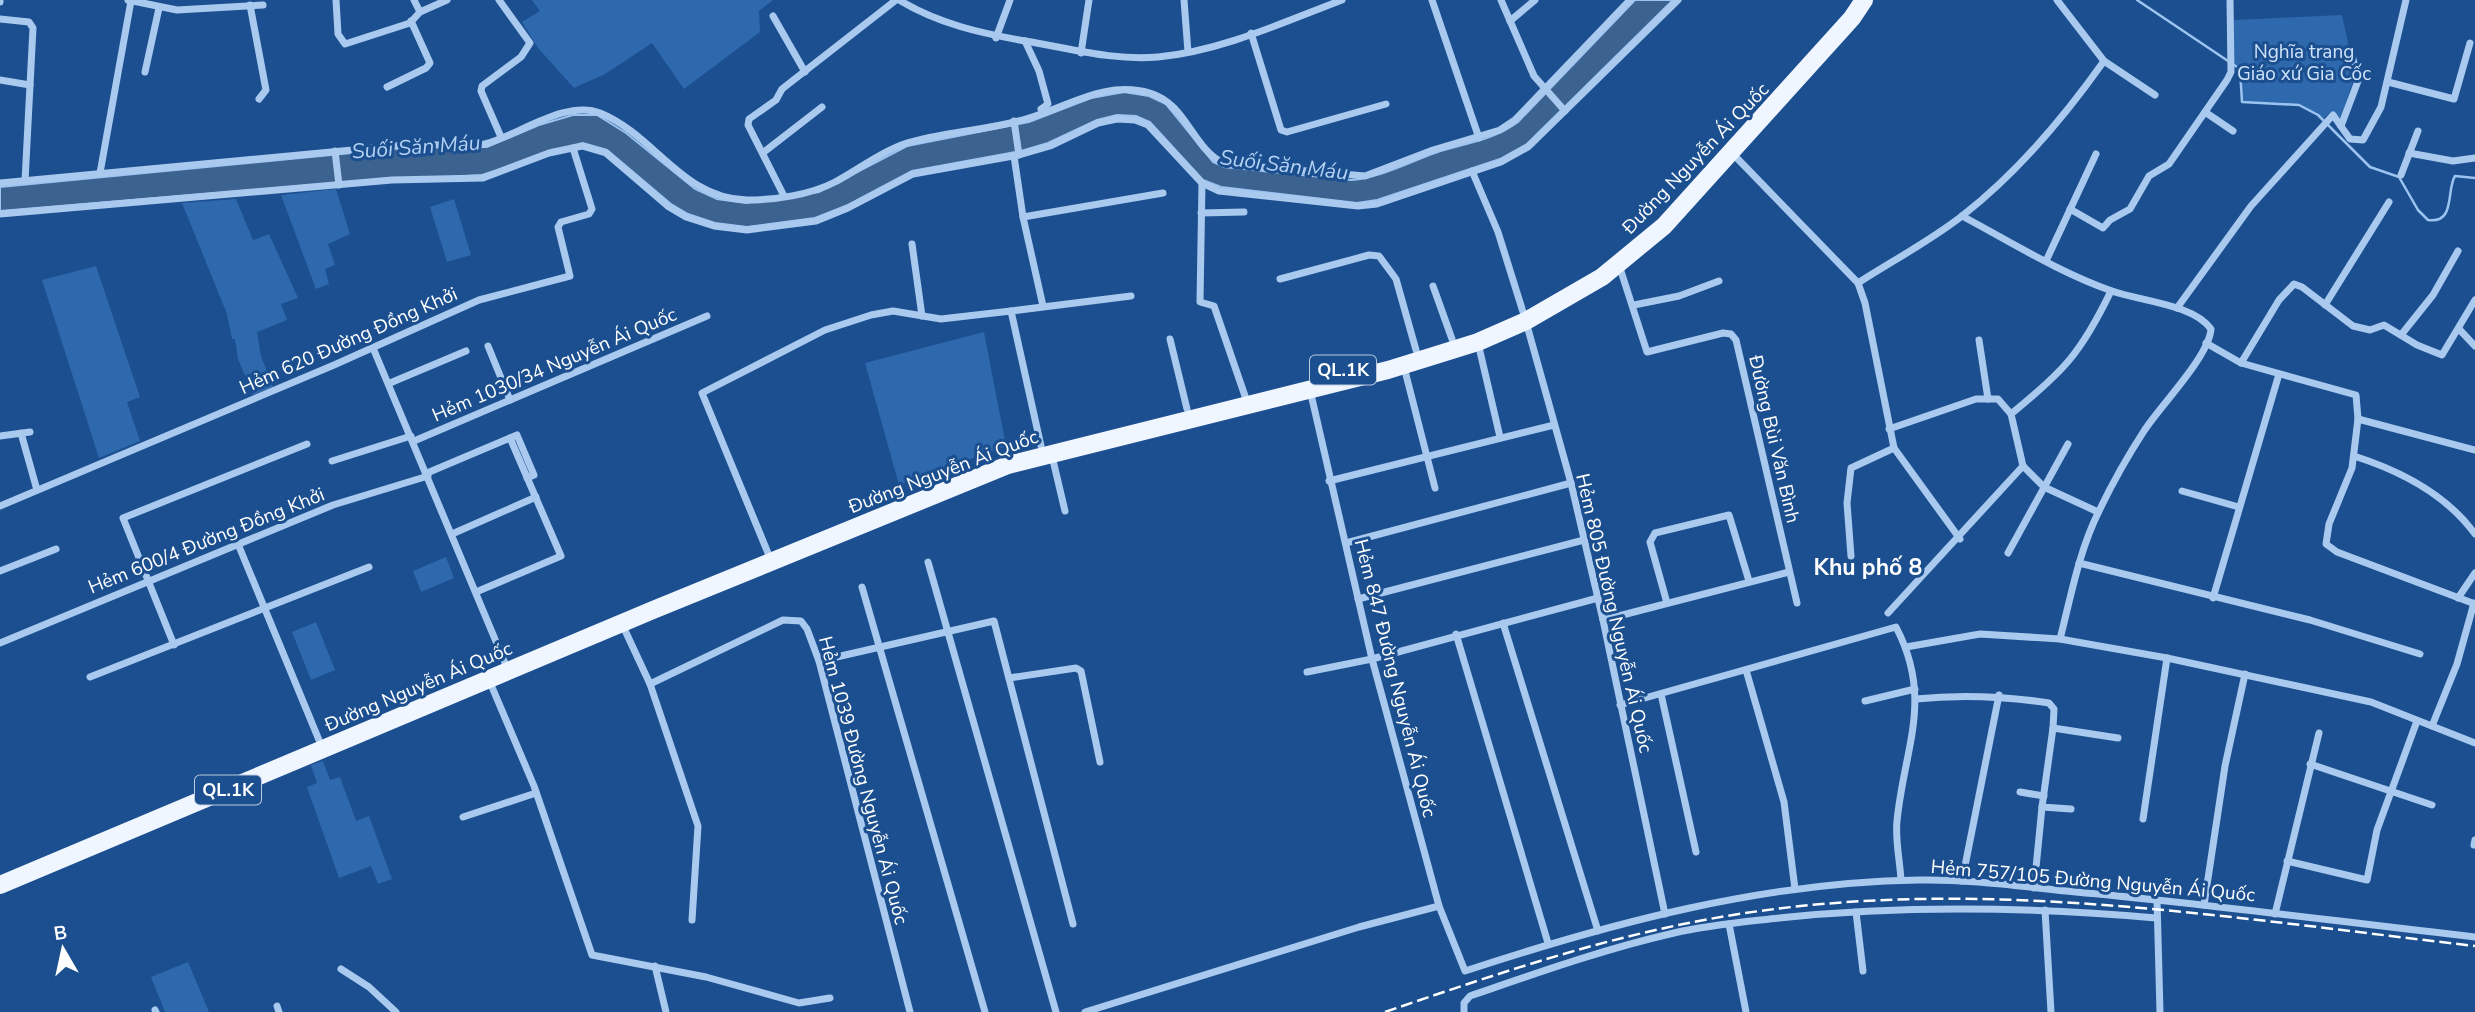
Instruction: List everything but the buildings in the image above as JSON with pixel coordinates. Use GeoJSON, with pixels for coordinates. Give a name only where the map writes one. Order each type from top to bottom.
{"type":"FeatureCollection","features":[{"type":"Feature","properties":{"kind":"main road","name":"Đường Nguyễn Ái Quốc"},"geometry":{"type":"LineString","coordinates":[[0,872],[319,740],[487,676],[651,606],[1046,449],[1310,390],[1404,366],[1478,342],[1617,261],[1664,226],[1733,154],[1830,36],[1852,0]]}},
{"type":"Feature","properties":{"kind":"main road","name":"Đường Nguyễn Ái Quốc"},"geometry":{"type":"LineString","coordinates":[[1617,261],[1864,0]]}},
{"type":"Feature","properties":{"kind":"main road","name":"Đường Nguyễn Ái Quốc"},"geometry":{"type":"LineString","coordinates":[[507,667],[622,623],[651,606],[768,553],[960,473],[1416,350],[1524,317]]}},
{"type":"Feature","properties":{"kind":"main road","name":"Đường Nguyễn Ái Quốc"},"geometry":{"type":"LineString","coordinates":[[0,885],[461,686]]}},
{"type":"Feature","properties":{"kind":"street"},"geometry":{"type":"LineString","coordinates":[[336,0],[338,34],[342,44],[411,21],[420,12],[447,0]]}},
{"type":"Feature","properties":{"kind":"street"},"geometry":{"type":"LineString","coordinates":[[414,0],[420,12]]}},
{"type":"Feature","properties":{"kind":"street"},"geometry":{"type":"LineString","coordinates":[[499,0],[530,43],[521,57],[482,86],[481,91],[501,137]]}},
{"type":"Feature","properties":{"kind":"street"},"geometry":{"type":"LineString","coordinates":[[784,196],[748,125],[749,119],[776,100],[782,89],[898,0],[928,17],[996,38],[1081,53],[1155,57],[1188,52],[1251,33],[1342,0]]}},
{"type":"Feature","properties":{"kind":"street"},"geometry":{"type":"LineString","coordinates":[[996,38],[1010,0]]}},
{"type":"Feature","properties":{"kind":"street"},"geometry":{"type":"LineString","coordinates":[[1081,53],[1089,0]]}},
{"type":"Feature","properties":{"kind":"street"},"geometry":{"type":"LineString","coordinates":[[1184,0],[1188,52]]}},
{"type":"Feature","properties":{"kind":"street"},"geometry":{"type":"LineString","coordinates":[[1432,0],[1479,138]]}},
{"type":"Feature","properties":{"kind":"street"},"geometry":{"type":"LineString","coordinates":[[1501,0],[1534,76],[1565,111]]}},
{"type":"Feature","properties":{"kind":"street"},"geometry":{"type":"LineString","coordinates":[[1510,21],[1535,0]]}},
{"type":"Feature","properties":{"kind":"street"},"geometry":{"type":"LineString","coordinates":[[0,183],[416,144],[478,145],[538,121],[573,112],[598,112],[628,131],[697,186],[719,196],[746,200],[784,196],[833,183],[906,144],[1013,122],[1091,94],[1124,89],[1150,93],[1168,101],[1178,110],[1200,142],[1216,159],[1225,164],[1349,177],[1383,171],[1433,150],[1500,130],[1515,120],[1630,0]]}},
{"type":"Feature","properties":{"kind":"street"},"geometry":{"type":"LineString","coordinates":[[0,214],[338,185],[483,178],[549,153],[582,146],[606,153],[669,207],[686,216],[714,226],[747,230],[816,221],[848,208],[913,174],[1017,156],[1050,146],[1098,123],[1117,119],[1135,120],[1148,125],[1202,183],[1219,191],[1357,206],[1377,204],[1501,162],[1528,147],[1678,0]]}},
{"type":"Feature","properties":{"kind":"street"},"geometry":{"type":"LineString","coordinates":[[2057,0],[2104,61],[2155,94]]}},
{"type":"Feature","properties":{"kind":"street"},"geometry":{"type":"LineString","coordinates":[[2070,209],[2103,228],[2134,203],[2149,176],[2169,164],[2231,72],[2230,0]]}},
{"type":"Feature","properties":{"kind":"street"},"geometry":{"type":"LineString","coordinates":[[2178,308],[2251,206],[2331,116],[2354,142],[2363,140],[2381,107],[2406,0]]}},
{"type":"Feature","properties":{"kind":"street"},"geometry":{"type":"LineString","coordinates":[[100,173],[129,1],[159,8],[263,5]]}},
{"type":"Feature","properties":{"kind":"street"},"geometry":{"type":"LineString","coordinates":[[250,5],[266,90],[259,99]]}},
{"type":"Feature","properties":{"kind":"street"},"geometry":{"type":"LineString","coordinates":[[145,72],[159,8]]}},
{"type":"Feature","properties":{"kind":"street"},"geometry":{"type":"LineString","coordinates":[[773,16],[805,72]]}},
{"type":"Feature","properties":{"kind":"street"},"geometry":{"type":"LineString","coordinates":[[0,19],[33,24],[24,181]]}},
{"type":"Feature","properties":{"kind":"street"},"geometry":{"type":"LineString","coordinates":[[387,87],[426,68],[430,63],[411,21]]}},
{"type":"Feature","properties":{"kind":"street"},"geometry":{"type":"LineString","coordinates":[[1251,33],[1281,130],[1287,132],[1386,104]]}},
{"type":"Feature","properties":{"kind":"street"},"geometry":{"type":"LineString","coordinates":[[1013,122],[1047,106],[1039,71],[1025,41]]}},
{"type":"Feature","properties":{"kind":"street"},"geometry":{"type":"LineString","coordinates":[[2388,82],[2454,99],[2470,43]]}},
{"type":"Feature","properties":{"kind":"street"},"geometry":{"type":"LineString","coordinates":[[2341,126],[2358,81],[2351,50]]}},
{"type":"Feature","properties":{"kind":"street"},"geometry":{"type":"LineString","coordinates":[[1858,283],[1962,216],[2003,179],[2083,91],[2104,61]]}},
{"type":"Feature","properties":{"kind":"street"},"geometry":{"type":"LineString","coordinates":[[0,80],[30,85]]}},
{"type":"Feature","properties":{"kind":"street"},"geometry":{"type":"LineString","coordinates":[[764,152],[822,107]]}},
{"type":"Feature","properties":{"kind":"street"},"geometry":{"type":"LineString","coordinates":[[2205,112],[2233,131]]}},
{"type":"Feature","properties":{"kind":"street"},"geometry":{"type":"LineString","coordinates":[[1013,122],[1023,217],[1043,306]]}},
{"type":"Feature","properties":{"kind":"street"},"geometry":{"type":"LineString","coordinates":[[2401,175],[2418,131]]}},
{"type":"Feature","properties":{"kind":"street","name":"Hẻm 620 Đường Đồng Khởi"},"geometry":{"type":"LineString","coordinates":[[0,506],[373,348],[479,300],[570,276],[558,224],[589,214],[592,209],[573,148]]}},
{"type":"Feature","properties":{"kind":"street"},"geometry":{"type":"LineString","coordinates":[[335,151],[338,185]]}},
{"type":"Feature","properties":{"kind":"street"},"geometry":{"type":"LineString","coordinates":[[2410,153],[2453,161],[2475,158]]}},
{"type":"Feature","properties":{"kind":"street"},"geometry":{"type":"LineString","coordinates":[[1733,154],[1858,283],[1865,303],[1894,447],[1960,539]]}},
{"type":"Feature","properties":{"kind":"street"},"geometry":{"type":"LineString","coordinates":[[2046,261],[2096,154]]}},
{"type":"Feature","properties":{"kind":"street","name":"Hẻm 805 Đường Nguyễn Ái Quốc"},"geometry":{"type":"LineString","coordinates":[[1472,171],[1498,232],[1570,483],[1603,620],[1665,914]]}},
{"type":"Feature","properties":{"kind":"street"},"geometry":{"type":"LineString","coordinates":[[1202,183],[1200,302],[1214,306],[1245,396]]}},
{"type":"Feature","properties":{"kind":"street"},"geometry":{"type":"LineString","coordinates":[[1023,217],[1163,193]]}},
{"type":"Feature","properties":{"kind":"street"},"geometry":{"type":"LineString","coordinates":[[2325,304],[2389,202]]}},
{"type":"Feature","properties":{"kind":"street"},"geometry":{"type":"LineString","coordinates":[[1201,213],[1244,212]]}},
{"type":"Feature","properties":{"kind":"street"},"geometry":{"type":"LineString","coordinates":[[1962,216],[2046,261],[2111,291],[2178,308],[2210,326],[2206,343],[2144,430],[2098,512],[2079,563],[2060,639]]}},
{"type":"Feature","properties":{"kind":"street"},"geometry":{"type":"LineString","coordinates":[[912,244],[922,316]]}},
{"type":"Feature","properties":{"kind":"street"},"geometry":{"type":"LineString","coordinates":[[2401,335],[2433,295],[2458,251]]}},
{"type":"Feature","properties":{"kind":"street"},"geometry":{"type":"LineString","coordinates":[[1280,279],[1369,255],[1379,256],[1396,279],[1416,350]]}},
{"type":"Feature","properties":{"kind":"street","name":"Đường Bùi Văn Bình"},"geometry":{"type":"LineString","coordinates":[[1617,261],[1634,305],[1647,352],[1723,333],[1731,334],[1736,340],[1797,603]]}},
{"type":"Feature","properties":{"kind":"street"},"geometry":{"type":"LineString","coordinates":[[1634,305],[1679,296],[1720,281]]}},
{"type":"Feature","properties":{"kind":"street"},"geometry":{"type":"LineString","coordinates":[[2241,363],[2288,287],[2294,284],[2302,287],[2353,326],[2370,330],[2384,325],[2417,345],[2442,355],[2475,300]]}},
{"type":"Feature","properties":{"kind":"street"},"geometry":{"type":"LineString","coordinates":[[1433,286],[1452,339]]}},
{"type":"Feature","properties":{"kind":"street"},"geometry":{"type":"LineString","coordinates":[[2011,414],[2066,367],[2091,331],[2111,291]]}},
{"type":"Feature","properties":{"kind":"street"},"geometry":{"type":"LineString","coordinates":[[768,553],[702,391],[825,330],[857,318],[893,312],[950,319],[1131,296]]}},
{"type":"Feature","properties":{"kind":"street"},"geometry":{"type":"LineString","coordinates":[[1011,311],[1046,449],[1065,511]]}},
{"type":"Feature","properties":{"kind":"street","name":"Hẻm 1030/34 Nguyễn Ái Quốc"},"geometry":{"type":"LineString","coordinates":[[332,461],[413,438],[707,316]]}},
{"type":"Feature","properties":{"kind":"street"},"geometry":{"type":"LineString","coordinates":[[2459,329],[2475,346]]}},
{"type":"Feature","properties":{"kind":"street"},"geometry":{"type":"LineString","coordinates":[[1170,339],[1187,410]]}},
{"type":"Feature","properties":{"kind":"street"},"geometry":{"type":"LineString","coordinates":[[1979,340],[1988,399]]}},
{"type":"Feature","properties":{"kind":"street"},"geometry":{"type":"LineString","coordinates":[[1478,342],[1500,437]]}},
{"type":"Feature","properties":{"kind":"street"},"geometry":{"type":"LineString","coordinates":[[2206,343],[2241,363],[2356,395],[2358,419],[2352,468],[2325,537],[2326,544],[2337,552],[2474,603],[2457,664],[2432,726]]}},
{"type":"Feature","properties":{"kind":"street"},"geometry":{"type":"LineString","coordinates":[[488,346],[510,400]]}},
{"type":"Feature","properties":{"kind":"street"},"geometry":{"type":"LineString","coordinates":[[373,348],[390,383],[507,667]]}},
{"type":"Feature","properties":{"kind":"street"},"geometry":{"type":"LineString","coordinates":[[390,383],[466,351]]}},
{"type":"Feature","properties":{"kind":"street"},"geometry":{"type":"LineString","coordinates":[[1404,366],[1435,488]]}},
{"type":"Feature","properties":{"kind":"street"},"geometry":{"type":"LineString","coordinates":[[2213,598],[2279,374]]}},
{"type":"Feature","properties":{"kind":"street","name":"Hẻm 847 Đường Nguyễn Ái Quốc"},"geometry":{"type":"LineString","coordinates":[[1310,390],[1372,659],[1439,906],[1465,971]]}},
{"type":"Feature","properties":{"kind":"street"},"geometry":{"type":"LineString","coordinates":[[1889,429],[1968,402],[1988,399],[2004,403],[2011,414],[2023,467],[2045,487],[2098,512]]}},
{"type":"Feature","properties":{"kind":"street"},"geometry":{"type":"LineString","coordinates":[[2358,419],[2475,450]]}},
{"type":"Feature","properties":{"kind":"street"},"geometry":{"type":"LineString","coordinates":[[1329,481],[1554,425]]}},
{"type":"Feature","properties":{"kind":"street"},"geometry":{"type":"LineString","coordinates":[[0,436],[26,432],[37,490]]}},
{"type":"Feature","properties":{"kind":"street","name":"Hẻm 600/4 Đường Đồng Khởi"},"geometry":{"type":"LineString","coordinates":[[0,643],[342,502],[428,475],[510,438],[536,497]]}},
{"type":"Feature","properties":{"kind":"street"},"geometry":{"type":"LineString","coordinates":[[174,645],[123,518],[307,444]]}},
{"type":"Feature","properties":{"kind":"street"},"geometry":{"type":"LineString","coordinates":[[2008,553],[2067,444]]}},
{"type":"Feature","properties":{"kind":"street"},"geometry":{"type":"LineString","coordinates":[[1852,556],[1847,503],[1852,468],[1894,447]]}},
{"type":"Feature","properties":{"kind":"street"},"geometry":{"type":"LineString","coordinates":[[2354,456],[2392,468],[2455,508],[2475,534]]}},
{"type":"Feature","properties":{"kind":"street"},"geometry":{"type":"LineString","coordinates":[[1888,613],[1960,539],[2023,467]]}},
{"type":"Feature","properties":{"kind":"street"},"geometry":{"type":"LineString","coordinates":[[1346,543],[1570,483]]}},
{"type":"Feature","properties":{"kind":"street"},"geometry":{"type":"LineString","coordinates":[[2182,491],[2239,508]]}},
{"type":"Feature","properties":{"kind":"street"},"geometry":{"type":"LineString","coordinates":[[452,534],[536,497],[561,556],[476,592]]}},
{"type":"Feature","properties":{"kind":"street"},"geometry":{"type":"LineString","coordinates":[[1667,603],[1650,542],[1655,533],[1729,515],[1749,581]]}},
{"type":"Feature","properties":{"kind":"street"},"geometry":{"type":"LineString","coordinates":[[1358,599],[1584,540]]}},
{"type":"Feature","properties":{"kind":"street"},"geometry":{"type":"LineString","coordinates":[[238,544],[319,740]]}},
{"type":"Feature","properties":{"kind":"street"},"geometry":{"type":"LineString","coordinates":[[0,571],[56,550]]}},
{"type":"Feature","properties":{"kind":"street"},"geometry":{"type":"LineString","coordinates":[[928,562],[1056,1012]]}},
{"type":"Feature","properties":{"kind":"street"},"geometry":{"type":"LineString","coordinates":[[2079,563],[2310,620],[2420,653]]}},
{"type":"Feature","properties":{"kind":"street"},"geometry":{"type":"LineString","coordinates":[[90,677],[369,567]]}},
{"type":"Feature","properties":{"kind":"street"},"geometry":{"type":"LineString","coordinates":[[1603,620],[1789,572]]}},
{"type":"Feature","properties":{"kind":"street"},"geometry":{"type":"LineString","coordinates":[[2458,598],[2475,573]]}},
{"type":"Feature","properties":{"kind":"street"},"geometry":{"type":"LineString","coordinates":[[862,587],[985,1012]]}},
{"type":"Feature","properties":{"kind":"street"},"geometry":{"type":"LineString","coordinates":[[1307,672],[1372,659],[1456,634],[1598,598]]}},
{"type":"Feature","properties":{"kind":"street","name":"Hẻm 1039 Đường Nguyễn Ái Quốc"},"geometry":{"type":"LineString","coordinates":[[650,684],[783,620],[801,621],[807,629],[819,661],[910,1012]]}},
{"type":"Feature","properties":{"kind":"street"},"geometry":{"type":"LineString","coordinates":[[819,661],[994,621],[1073,924]]}},
{"type":"Feature","properties":{"kind":"street"},"geometry":{"type":"LineString","coordinates":[[622,623],[650,684],[698,826],[692,919]]}},
{"type":"Feature","properties":{"kind":"street"},"geometry":{"type":"LineString","coordinates":[[1503,624],[1598,931]]}},
{"type":"Feature","properties":{"kind":"street"},"geometry":{"type":"LineString","coordinates":[[1620,705],[1896,627],[1906,647],[1916,699],[1908,767],[1896,824],[1901,880]]}},
{"type":"Feature","properties":{"kind":"street"},"geometry":{"type":"LineString","coordinates":[[1456,634],[1548,943]]}},
{"type":"Feature","properties":{"kind":"street"},"geometry":{"type":"LineString","coordinates":[[1906,647],[1980,634],[2060,639],[2167,658],[2371,702],[2475,743]]}},
{"type":"Feature","properties":{"kind":"street"},"geometry":{"type":"LineString","coordinates":[[2143,819],[2167,658]]}},
{"type":"Feature","properties":{"kind":"street"},"geometry":{"type":"LineString","coordinates":[[1009,678],[1076,668],[1081,671],[1100,762]]}},
{"type":"Feature","properties":{"kind":"street"},"geometry":{"type":"LineString","coordinates":[[1746,670],[1784,802],[1795,889]]}},
{"type":"Feature","properties":{"kind":"street"},"geometry":{"type":"LineString","coordinates":[[2204,905],[2225,766],[2245,674]]}},
{"type":"Feature","properties":{"kind":"street"},"geometry":{"type":"LineString","coordinates":[[487,676],[536,793],[587,951],[597,957],[655,966],[799,1003],[830,998]]}},
{"type":"Feature","properties":{"kind":"street"},"geometry":{"type":"LineString","coordinates":[[1865,701],[1915,688]]}},
{"type":"Feature","properties":{"kind":"street"},"geometry":{"type":"LineString","coordinates":[[1661,694],[1696,852]]}},
{"type":"Feature","properties":{"kind":"street"},"geometry":{"type":"LineString","coordinates":[[1916,699],[1959,694],[1999,695],[2049,703],[2054,709],[2034,888]]}},
{"type":"Feature","properties":{"kind":"street"},"geometry":{"type":"LineString","coordinates":[[1962,881],[1999,695]]}},
{"type":"Feature","properties":{"kind":"street"},"geometry":{"type":"LineString","coordinates":[[2287,861],[2367,880],[2377,830],[2417,721]]}},
{"type":"Feature","properties":{"kind":"street"},"geometry":{"type":"LineString","coordinates":[[2053,728],[2118,738]]}},
{"type":"Feature","properties":{"kind":"street"},"geometry":{"type":"LineString","coordinates":[[2275,914],[2309,764],[2319,733]]}},
{"type":"Feature","properties":{"kind":"street"},"geometry":{"type":"LineString","coordinates":[[2309,764],[2392,789],[2432,805]]}},
{"type":"Feature","properties":{"kind":"street"},"geometry":{"type":"LineString","coordinates":[[2020,792],[2044,796]]}},
{"type":"Feature","properties":{"kind":"street"},"geometry":{"type":"LineString","coordinates":[[463,817],[536,793]]}},
{"type":"Feature","properties":{"kind":"street"},"geometry":{"type":"LineString","coordinates":[[2042,807],[2071,809]]}},
{"type":"Feature","properties":{"kind":"street","name":"Hẻm 757/105 Đường Nguyễn Ái Quốc"},"geometry":{"type":"LineString","coordinates":[[1465,971],[1548,943],[1665,914],[1795,889],[1901,880],[1962,881],[2157,900],[2475,937]]}},
{"type":"Feature","properties":{"kind":"street"},"geometry":{"type":"LineString","coordinates":[[2157,900],[2160,1012]]}},
{"type":"Feature","properties":{"kind":"street"},"geometry":{"type":"LineString","coordinates":[[1084,1012],[1359,927],[1439,906]]}},
{"type":"Feature","properties":{"kind":"street"},"geometry":{"type":"LineString","coordinates":[[1463,1012],[1464,1003],[1470,996],[1590,955],[1675,933],[1730,924],[1856,912],[1947,908],[2045,910],[2156,918]]}},
{"type":"Feature","properties":{"kind":"street"},"geometry":{"type":"LineString","coordinates":[[2045,910],[2051,1012]]}},
{"type":"Feature","properties":{"kind":"street"},"geometry":{"type":"LineString","coordinates":[[1856,912],[1863,971]]}},
{"type":"Feature","properties":{"kind":"street"},"geometry":{"type":"LineString","coordinates":[[1730,924],[1746,1012]]}},
{"type":"Feature","properties":{"kind":"street"},"geometry":{"type":"LineString","coordinates":[[655,966],[666,1012]]}},
{"type":"Feature","properties":{"kind":"street"},"geometry":{"type":"LineString","coordinates":[[341,969],[369,987],[396,1012]]}},
{"type":"Feature","properties":{"kind":"green space"},"geometry":{"type":"Polygon","coordinates":[[[532,0],[773,0],[759,11],[760,32],[684,89],[652,43],[605,74],[574,88],[538,48],[522,22],[540,11],[532,0]]]}},
{"type":"Feature","properties":{"kind":"green space","name":"Nghĩa trang Giáo xứ Gia Cốc"},"geometry":{"type":"Polygon","coordinates":[[[2342,15],[2355,75],[2340,120],[2332,111],[2323,119],[2299,105],[2242,102],[2240,69],[2234,64],[2234,20],[2342,15]]]}},
{"type":"Feature","properties":{"kind":"green space"},"geometry":{"type":"Polygon","coordinates":[[[336,189],[350,234],[328,244],[335,265],[325,269],[329,284],[316,289],[281,195],[336,189]]]}},
{"type":"Feature","properties":{"kind":"green space"},"geometry":{"type":"Polygon","coordinates":[[[236,199],[253,240],[269,234],[298,298],[281,304],[287,320],[257,332],[261,356],[273,387],[253,395],[238,359],[227,314],[182,203],[236,199]]]}},
{"type":"Feature","properties":{"kind":"green space"},"geometry":{"type":"Polygon","coordinates":[[[454,199],[471,255],[447,262],[430,207],[454,199]]]}},
{"type":"Feature","properties":{"kind":"green space"},"geometry":{"type":"Polygon","coordinates":[[[96,266],[140,397],[127,402],[140,441],[99,458],[42,280],[96,266]]]}},
{"type":"Feature","properties":{"kind":"green space"},"geometry":{"type":"Polygon","coordinates":[[[984,332],[1006,446],[899,485],[865,363],[984,332]]]}},
{"type":"Feature","properties":{"kind":"green space"},"geometry":{"type":"Polygon","coordinates":[[[446,557],[454,578],[421,592],[413,571],[446,557]]]}},
{"type":"Feature","properties":{"kind":"green space"},"geometry":{"type":"Polygon","coordinates":[[[316,622],[335,670],[311,680],[292,632],[316,622]]]}},
{"type":"Feature","properties":{"kind":"green space"},"geometry":{"type":"Polygon","coordinates":[[[323,761],[330,780],[340,777],[356,821],[369,816],[392,879],[378,884],[371,866],[339,878],[307,787],[317,783],[311,765],[323,761]]]}},
{"type":"Feature","properties":{"kind":"green space"},"geometry":{"type":"Polygon","coordinates":[[[188,962],[209,1012],[165,1012],[151,977],[188,962]]]}},
{"type":"Feature","properties":{"kind":"water","name":"Suối Săn Máu"},"geometry":{"type":"Polygon","coordinates":[[[1635,0],[1673,0],[1527,144],[1500,159],[1377,200],[1357,203],[1221,187],[1203,180],[1150,122],[1136,116],[1117,115],[1097,120],[1048,143],[1021,151],[912,171],[848,205],[815,218],[747,227],[715,223],[688,214],[671,204],[607,150],[583,143],[482,175],[313,185],[0,211],[0,187],[413,147],[487,147],[539,125],[573,115],[597,115],[626,133],[695,189],[717,199],[746,203],[819,192],[907,146],[1029,122],[1091,98],[1124,92],[1149,96],[1166,104],[1213,162],[1224,167],[1351,180],[1384,173],[1435,153],[1488,138],[1518,122],[1635,0]]]}},
{"type":"Feature","properties":{"kind":"waterway"},"geometry":{"type":"LineString","coordinates":[[2137,0],[2240,69],[2242,102],[2299,105],[2318,115],[2370,167],[2399,177],[2418,210],[2428,220],[2443,217],[2449,205],[2455,176],[2475,178]]}},
{"type":"Feature","properties":{"kind":"railway"},"geometry":{"type":"LineString","coordinates":[[1385,1012],[1514,969],[1644,933],[1733,915],[1826,904],[1919,899],[2104,905],[2197,913],[2475,946]]}},
{"type":"Feature","properties":{"kind":"district","name":"Khu phố 8"},"geometry":{"type":"Point","coordinates":[1868,567]}}]}
